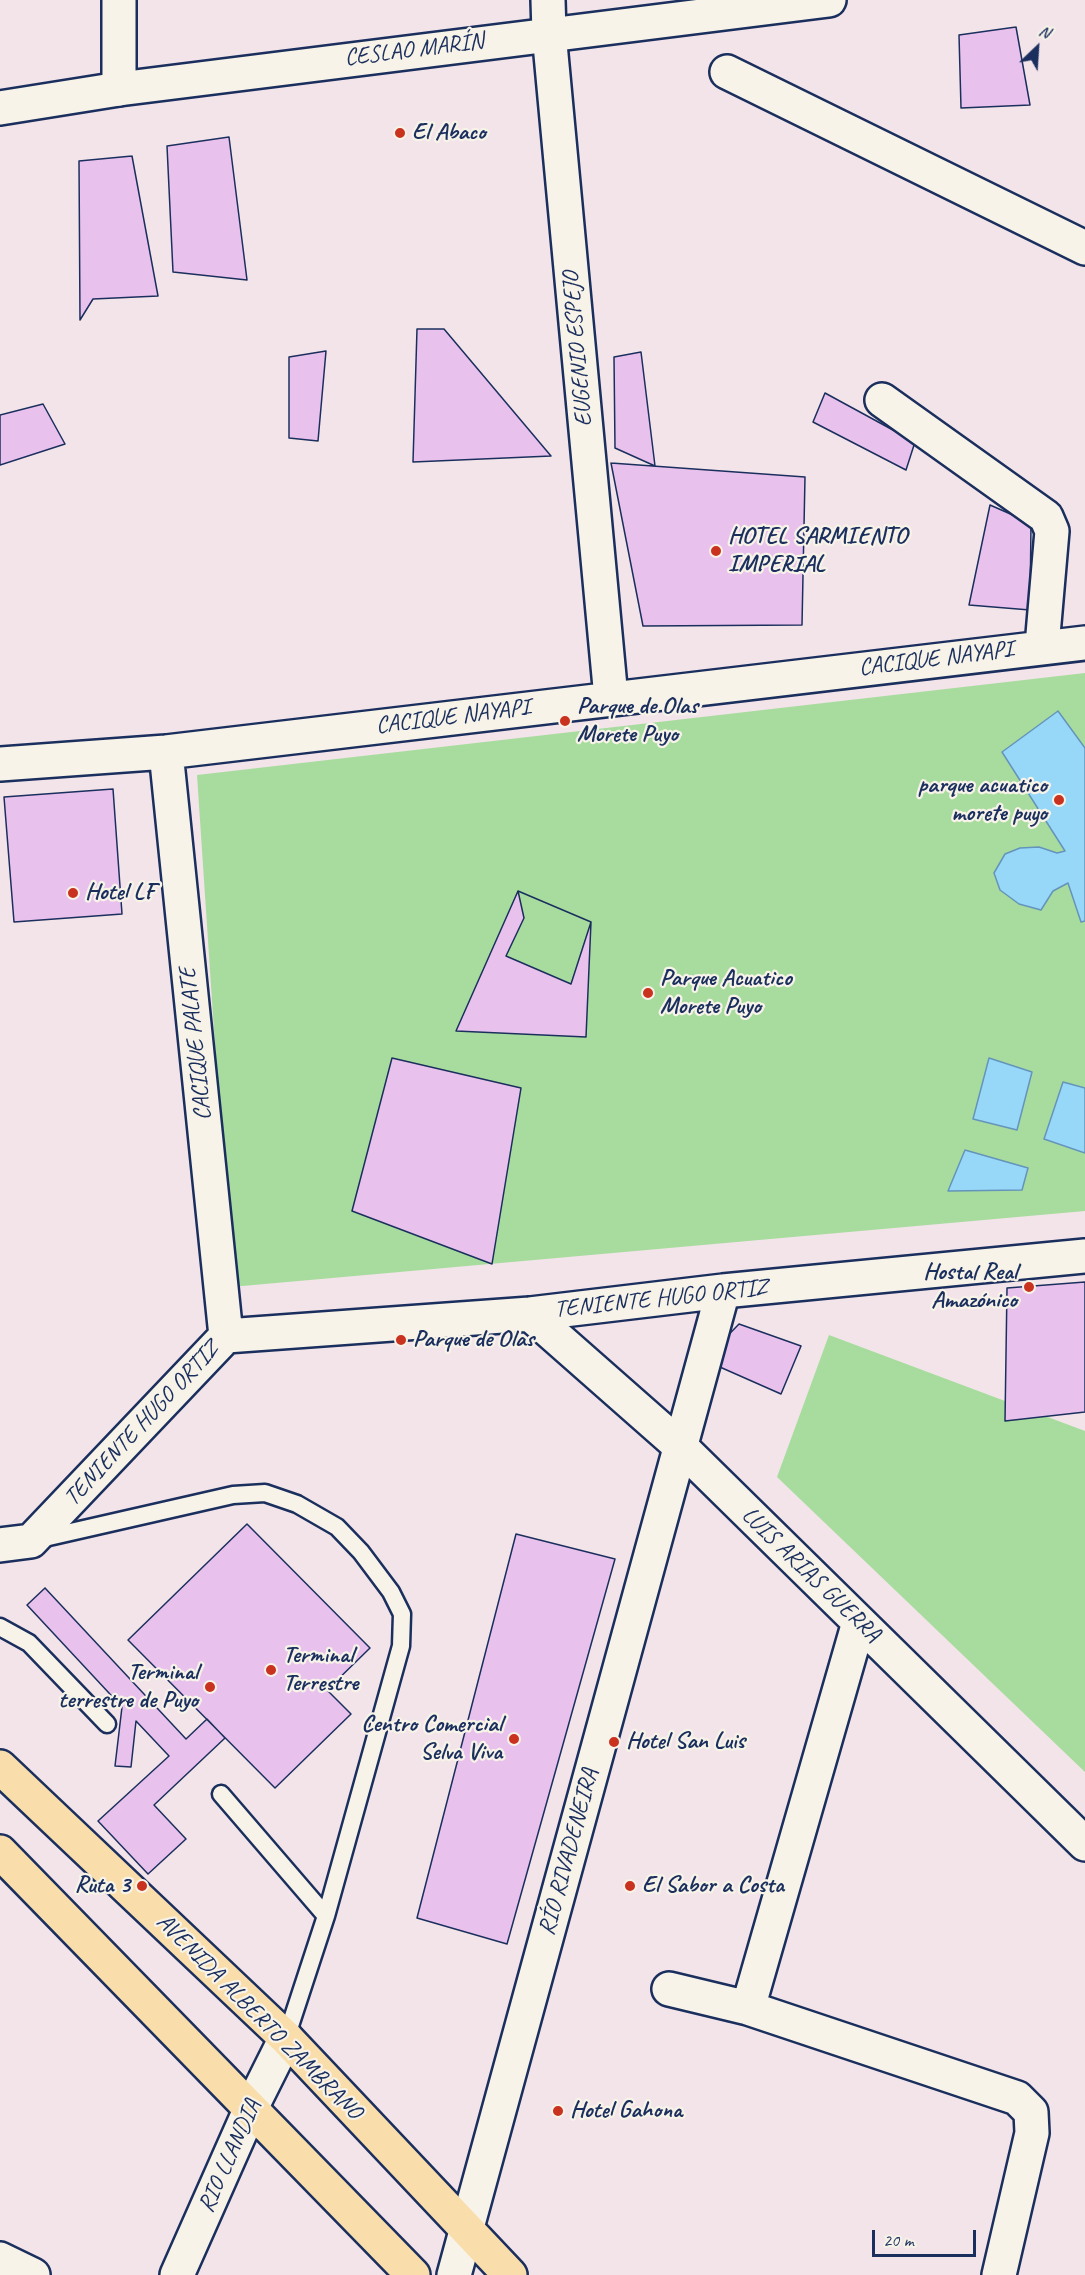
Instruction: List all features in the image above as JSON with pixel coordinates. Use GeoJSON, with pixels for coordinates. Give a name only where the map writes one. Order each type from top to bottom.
{"type":"FeatureCollection","features":[{"type":"Feature","properties":{"kind":"highway","name":"AVENIDA ALBERTO ZAMBRANO"},"geometry":{"type":"LineString","coordinates":[[0,1767],[286,2038],[510,2275]]}},
{"type":"Feature","properties":{"kind":"highway"},"geometry":{"type":"LineString","coordinates":[[0,1852],[413,2275]]}},
{"type":"Feature","properties":{"kind":"street"},"geometry":{"type":"LineString","coordinates":[[119,0],[119,89]]}},
{"type":"Feature","properties":{"kind":"street","name":"EUGENIO ESPEJO"},"geometry":{"type":"LineString","coordinates":[[548,0],[549,33],[611,698]]}},
{"type":"Feature","properties":{"kind":"street","name":"CESLAO MARÍN"},"geometry":{"type":"LineString","coordinates":[[0,108],[119,89],[549,33],[829,0]]}},
{"type":"Feature","properties":{"kind":"street"},"geometry":{"type":"LineString","coordinates":[[727,72],[1085,248]]}},
{"type":"Feature","properties":{"kind":"street"},"geometry":{"type":"LineString","coordinates":[[882,400],[1046,517],[1052,531],[1042,646]]}},
{"type":"Feature","properties":{"kind":"street","name":"CACIQUE NAYAPI"},"geometry":{"type":"LineString","coordinates":[[0,764],[166,752],[1042,646],[1085,643]]}},
{"type":"Feature","properties":{"kind":"street","name":"CACIQUE PALATE"},"geometry":{"type":"LineString","coordinates":[[166,752],[226,1336]]}},
{"type":"Feature","properties":{"kind":"street","name":"TENIENTE HUGO ORTIZ"},"geometry":{"type":"LineString","coordinates":[[15,1543],[226,1336],[530,1314],[723,1291],[1085,1256]]}},
{"type":"Feature","properties":{"kind":"street","name":"RÍO RIVADENEIRA"},"geometry":{"type":"LineString","coordinates":[[454,2275],[723,1291]]}},
{"type":"Feature","properties":{"kind":"street","name":"LUIS ARIAS GUERRA"},"geometry":{"type":"LineString","coordinates":[[530,1314],[681,1447],[1085,1844]]}},
{"type":"Feature","properties":{"kind":"street"},"geometry":{"type":"LineString","coordinates":[[748,2007],[859,1622]]}},
{"type":"Feature","properties":{"kind":"street"},"geometry":{"type":"LineString","coordinates":[[669,1989],[748,2007],[1017,2098],[1031,2112],[1032,2133],[999,2275]]}},
{"type":"Feature","properties":{"kind":"street","name":"RIO LLANDIA"},"geometry":{"type":"LineString","coordinates":[[177,2275],[251,2108],[286,2038]]}},
{"type":"Feature","properties":{"kind":"street"},"geometry":{"type":"LineString","coordinates":[[0,2259],[33,2275]]}},
{"type":"Feature","properties":{"kind":"lane"},"geometry":{"type":"LineString","coordinates":[[15,1543],[233,1495],[265,1493],[297,1504],[337,1527],[362,1552],[391,1592],[402,1614],[401,1646],[326,1916],[286,2038]]}},
{"type":"Feature","properties":{"kind":"lane"},"geometry":{"type":"LineString","coordinates":[[0,1627],[29,1643],[107,1724]]}},
{"type":"Feature","properties":{"kind":"lane"},"geometry":{"type":"LineString","coordinates":[[221,1794],[326,1916]]}},
{"type":"Feature","properties":{"kind":"green space","name":"Parque Acuatico Morete Puyo"},"geometry":{"type":"Polygon","coordinates":[[[1085,673],[1085,1211],[231,1287],[197,775],[1085,673]]]}},
{"type":"Feature","properties":{"kind":"green space"},"geometry":{"type":"Polygon","coordinates":[[[829,1335],[1085,1431],[1085,1772],[777,1477],[829,1335]]]}},
{"type":"Feature","properties":{"kind":"water","name":"parque acuatico morete puyo"},"geometry":{"type":"Polygon","coordinates":[[[1058,711],[1085,748],[1085,921],[1081,922],[1068,883],[1053,891],[1041,910],[1019,904],[1000,890],[994,873],[1005,854],[1020,848],[1039,847],[1057,853],[1065,851],[1002,752],[1058,711]]]}},
{"type":"Feature","properties":{"kind":"water"},"geometry":{"type":"Polygon","coordinates":[[[989,1058],[1032,1072],[1017,1130],[973,1119],[989,1058]]]}},
{"type":"Feature","properties":{"kind":"water"},"geometry":{"type":"Polygon","coordinates":[[[1063,1082],[1085,1088],[1085,1153],[1044,1139],[1063,1082]]]}},
{"type":"Feature","properties":{"kind":"water"},"geometry":{"type":"Polygon","coordinates":[[[965,1150],[1028,1168],[1022,1190],[948,1191],[965,1150]]]}},
{"type":"Feature","properties":{"kind":"building"},"geometry":{"type":"Polygon","coordinates":[[[1016,27],[1030,105],[961,108],[959,35],[1016,27]]]}},
{"type":"Feature","properties":{"kind":"building"},"geometry":{"type":"Polygon","coordinates":[[[229,137],[247,280],[173,272],[167,146],[229,137]]]}},
{"type":"Feature","properties":{"kind":"building"},"geometry":{"type":"Polygon","coordinates":[[[132,156],[158,296],[93,299],[80,320],[79,161],[132,156]]]}},
{"type":"Feature","properties":{"kind":"building"},"geometry":{"type":"Polygon","coordinates":[[[417,329],[444,329],[551,456],[413,462],[417,329]]]}},
{"type":"Feature","properties":{"kind":"building"},"geometry":{"type":"Polygon","coordinates":[[[326,351],[318,441],[289,438],[289,357],[326,351]]]}},
{"type":"Feature","properties":{"kind":"building"},"geometry":{"type":"Polygon","coordinates":[[[641,352],[655,466],[615,448],[614,357],[641,352]]]}},
{"type":"Feature","properties":{"kind":"building"},"geometry":{"type":"Polygon","coordinates":[[[825,393],[915,442],[906,470],[813,422],[825,393]]]}},
{"type":"Feature","properties":{"kind":"building"},"geometry":{"type":"Polygon","coordinates":[[[43,404],[65,444],[0,465],[0,415],[43,404]]]}},
{"type":"Feature","properties":{"kind":"building","name":"HOTEL SARMIENTO IMPERIAL"},"geometry":{"type":"Polygon","coordinates":[[[611,463],[805,477],[802,625],[643,626],[611,463]]]}},
{"type":"Feature","properties":{"kind":"building"},"geometry":{"type":"Polygon","coordinates":[[[990,505],[1031,523],[1030,610],[969,605],[990,505]]]}},
{"type":"Feature","properties":{"kind":"building"},"geometry":{"type":"Polygon","coordinates":[[[113,789],[122,914],[14,922],[4,797],[113,789]]]}},
{"type":"Feature","properties":{"kind":"building"},"geometry":{"type":"Polygon","coordinates":[[[518,891],[591,922],[586,1037],[456,1031],[518,891]]]}},
{"type":"Feature","properties":{"kind":"building"},"geometry":{"type":"Polygon","coordinates":[[[518,891],[591,922],[571,984],[506,956],[524,918],[518,891]]]}},
{"type":"Feature","properties":{"kind":"building"},"geometry":{"type":"Polygon","coordinates":[[[392,1058],[521,1088],[492,1264],[352,1211],[392,1058]]]}},
{"type":"Feature","properties":{"kind":"building"},"geometry":{"type":"Polygon","coordinates":[[[1085,1282],[1085,1412],[1005,1421],[1007,1288],[1085,1282]]]}},
{"type":"Feature","properties":{"kind":"building"},"geometry":{"type":"Polygon","coordinates":[[[739,1324],[801,1346],[781,1394],[704,1360],[739,1324]]]}},
{"type":"Feature","properties":{"kind":"building"},"geometry":{"type":"Polygon","coordinates":[[[247,1524],[370,1648],[327,1690],[351,1714],[275,1788],[128,1640],[247,1524]]]}},
{"type":"Feature","properties":{"kind":"building","name":"Centro Comercial Selva Viva"},"geometry":{"type":"Polygon","coordinates":[[[516,1534],[615,1559],[507,1944],[417,1918],[516,1534]]]}},
{"type":"Feature","properties":{"kind":"building"},"geometry":{"type":"Polygon","coordinates":[[[45,1588],[186,1739],[207,1719],[225,1738],[154,1805],[186,1839],[148,1874],[98,1821],[169,1756],[136,1721],[131,1767],[115,1766],[122,1707],[27,1605],[45,1588]]]}},
{"type":"Feature","properties":{"kind":"place","name":"El Abaco"},"geometry":{"type":"Point","coordinates":[400,133]}},
{"type":"Feature","properties":{"kind":"place","name":"HOTEL SARMIENTO IMPERIAL"},"geometry":{"type":"Point","coordinates":[716,551]}},
{"type":"Feature","properties":{"kind":"place","name":"Parque de Olas Morete Puyo"},"geometry":{"type":"Point","coordinates":[565,721]}},
{"type":"Feature","properties":{"kind":"place","name":"parque acuatico morete puyo"},"geometry":{"type":"Point","coordinates":[1059,800]}},
{"type":"Feature","properties":{"kind":"place","name":"Hotel LF"},"geometry":{"type":"Point","coordinates":[73,893]}},
{"type":"Feature","properties":{"kind":"place","name":"Parque Acuatico Morete Puyo"},"geometry":{"type":"Point","coordinates":[648,993]}},
{"type":"Feature","properties":{"kind":"place","name":"Hostal Real Amazónico"},"geometry":{"type":"Point","coordinates":[1029,1287]}},
{"type":"Feature","properties":{"kind":"place","name":"Parque de Olas"},"geometry":{"type":"Point","coordinates":[401,1340]}},
{"type":"Feature","properties":{"kind":"place","name":"Terminal Terrestre"},"geometry":{"type":"Point","coordinates":[271,1670]}},
{"type":"Feature","properties":{"kind":"place","name":"Terminal terrestre de Puyo"},"geometry":{"type":"Point","coordinates":[210,1687]}},
{"type":"Feature","properties":{"kind":"place","name":"Centro Comercial Selva Viva"},"geometry":{"type":"Point","coordinates":[514,1739]}},
{"type":"Feature","properties":{"kind":"place","name":"Hotel San Luis"},"geometry":{"type":"Point","coordinates":[614,1742]}},
{"type":"Feature","properties":{"kind":"place","name":"Ruta 3"},"geometry":{"type":"Point","coordinates":[142,1886]}},
{"type":"Feature","properties":{"kind":"place","name":"El Sabor a Costa"},"geometry":{"type":"Point","coordinates":[630,1886]}},
{"type":"Feature","properties":{"kind":"place","name":"Hotel Gahona"},"geometry":{"type":"Point","coordinates":[558,2111]}}]}
